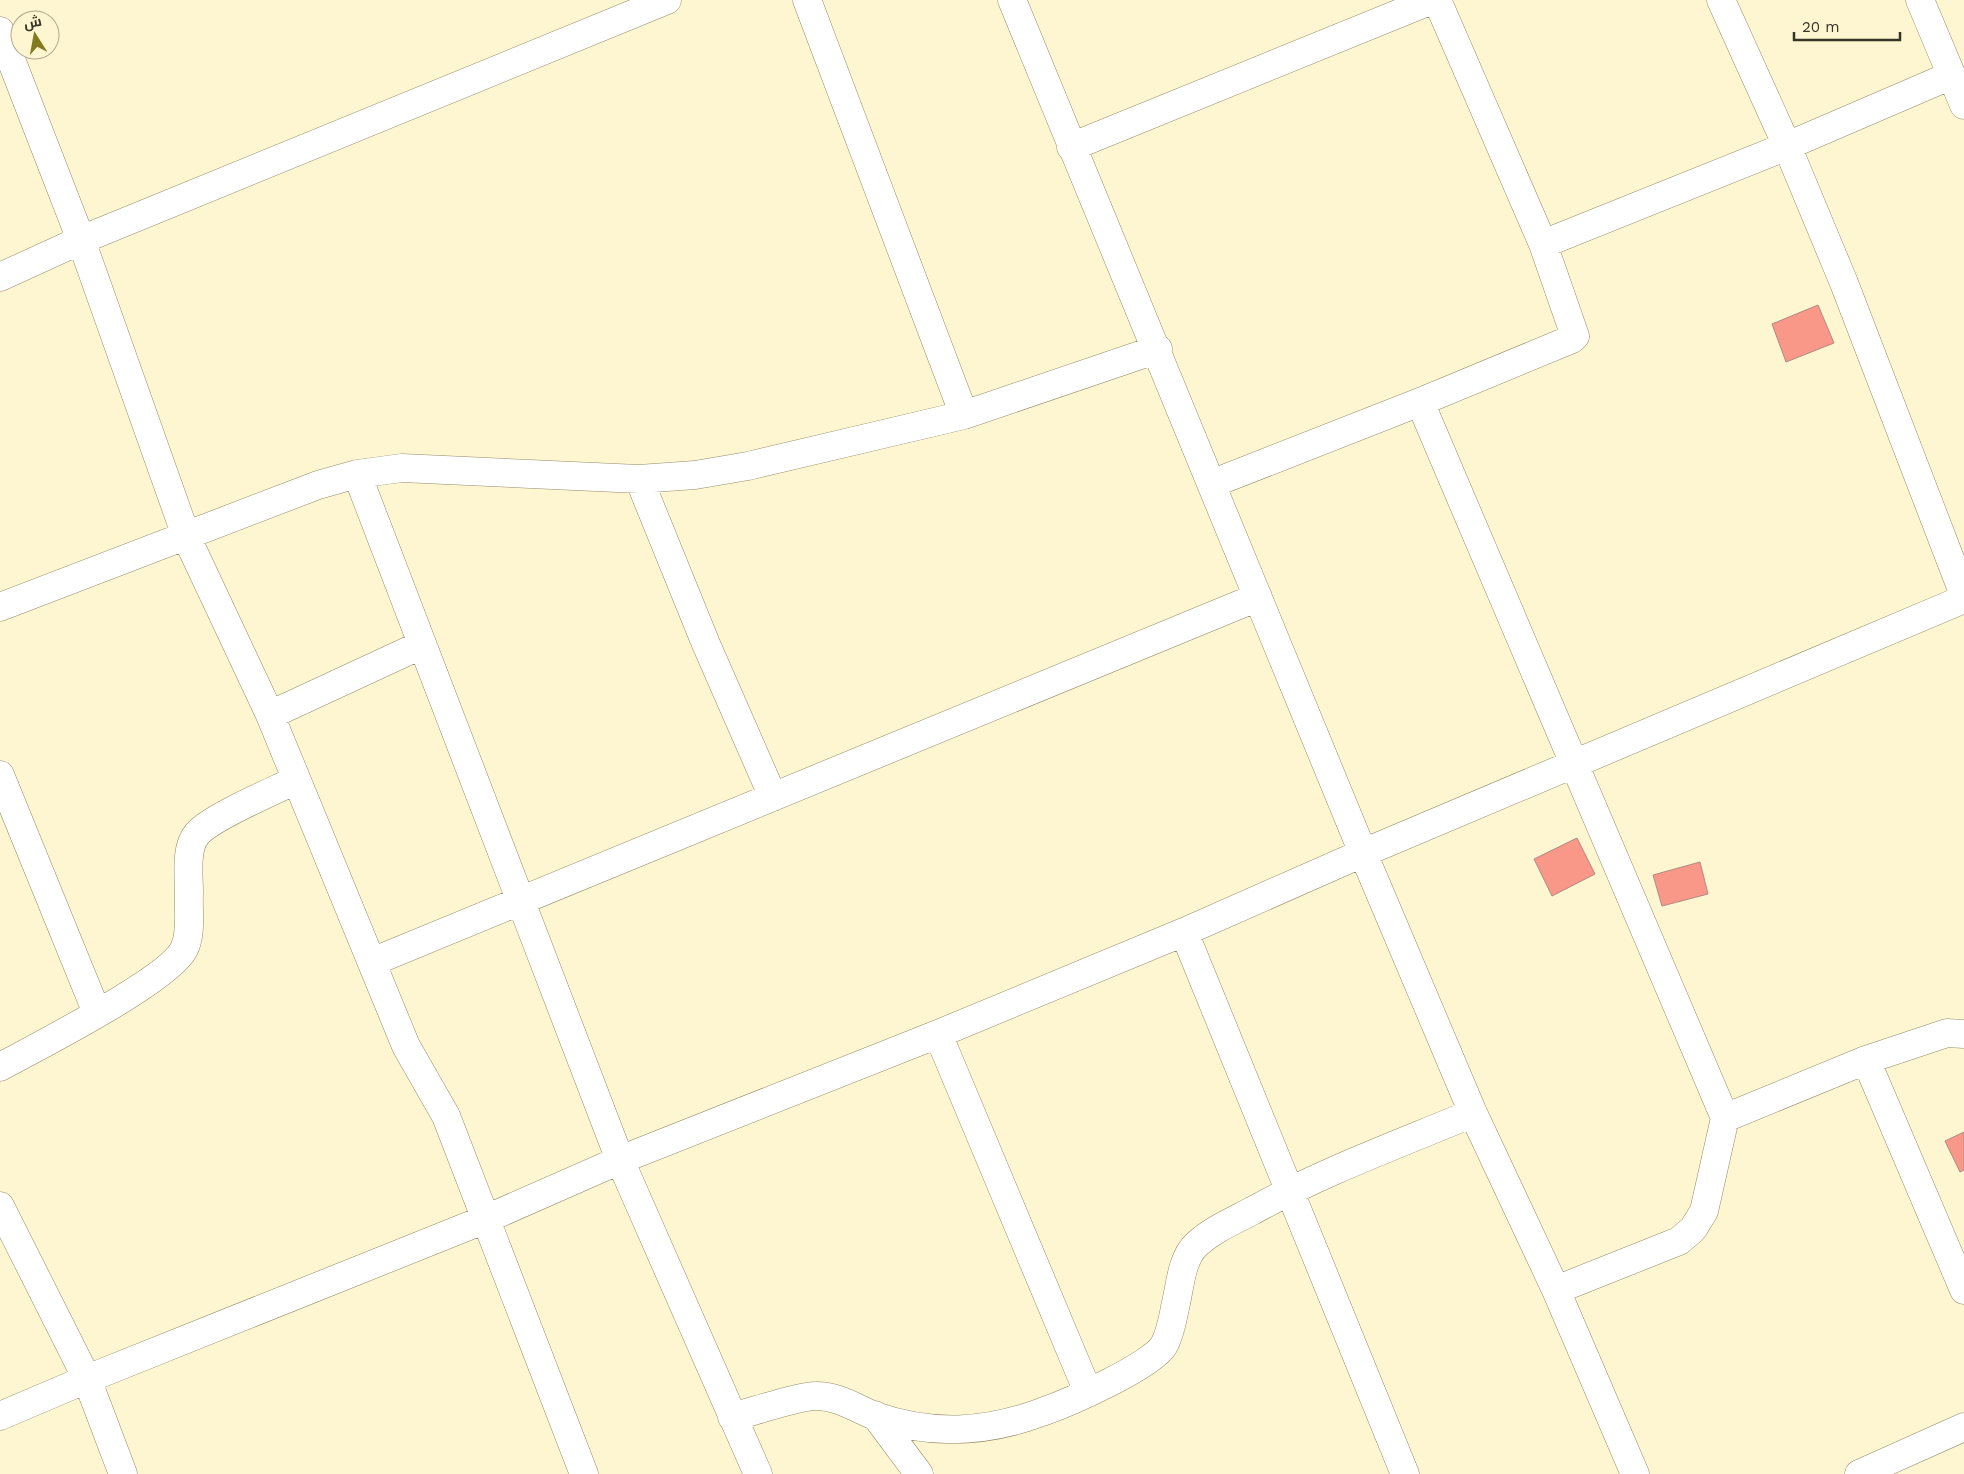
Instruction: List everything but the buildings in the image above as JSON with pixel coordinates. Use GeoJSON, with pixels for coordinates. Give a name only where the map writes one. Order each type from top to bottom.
{"type":"FeatureCollection","features":[{"type":"Feature","properties":{"kind":"street"},"geometry":{"type":"LineString","coordinates":[[0,277],[81,240],[667,0]]}},
{"type":"Feature","properties":{"kind":"street"},"geometry":{"type":"LineString","coordinates":[[807,0],[964,415]]}},
{"type":"Feature","properties":{"kind":"street"},"geometry":{"type":"LineString","coordinates":[[1012,0],[1071,146],[1158,349],[1211,484],[1363,853],[1473,1113],[1556,1290],[1636,1474]]}},
{"type":"Feature","properties":{"kind":"street"},"geometry":{"type":"LineString","coordinates":[[1071,146],[1432,0]]}},
{"type":"Feature","properties":{"kind":"street"},"geometry":{"type":"LineString","coordinates":[[1211,484],[1420,402],[1572,339],[1575,336],[1543,244],[1437,0]]}},
{"type":"Feature","properties":{"kind":"street"},"geometry":{"type":"LineString","coordinates":[[1722,0],[1787,146],[1889,395],[1964,595]]}},
{"type":"Feature","properties":{"kind":"street"},"geometry":{"type":"LineString","coordinates":[[1920,0],[1964,105]]}},
{"type":"Feature","properties":{"kind":"street"},"geometry":{"type":"LineString","coordinates":[[0,31],[81,240],[186,536],[270,715],[406,1046],[446,1116],[584,1474]]}},
{"type":"Feature","properties":{"kind":"street"},"geometry":{"type":"LineString","coordinates":[[1543,244],[1787,146],[1952,76]]}},
{"type":"Feature","properties":{"kind":"street"},"geometry":{"type":"LineString","coordinates":[[0,607],[318,485],[357,474],[402,468],[639,479],[694,475],[748,466],[964,415],[1158,349]]}},
{"type":"Feature","properties":{"kind":"street"},"geometry":{"type":"LineString","coordinates":[[1420,402],[1725,1118],[1704,1211],[1693,1229],[1679,1241],[1556,1290]]}},
{"type":"Feature","properties":{"kind":"street"},"geometry":{"type":"LineString","coordinates":[[357,474],[620,1160],[758,1474]]}},
{"type":"Feature","properties":{"kind":"street"},"geometry":{"type":"LineString","coordinates":[[639,479],[706,644],[773,797]]}},
{"type":"Feature","properties":{"kind":"street"},"geometry":{"type":"LineString","coordinates":[[372,962],[1258,597]]}},
{"type":"Feature","properties":{"kind":"street"},"geometry":{"type":"LineString","coordinates":[[0,1416],[87,1379],[486,1219],[620,1160],[938,1034],[1184,932],[1363,853],[1964,599]]}},
{"type":"Feature","properties":{"kind":"street"},"geometry":{"type":"LineString","coordinates":[[270,715],[421,645]]}},
{"type":"Feature","properties":{"kind":"street"},"geometry":{"type":"LineString","coordinates":[[0,775],[97,1013]]}},
{"type":"Feature","properties":{"kind":"street"},"geometry":{"type":"LineString","coordinates":[[0,1068],[97,1013],[166,969],[184,950],[188,932],[190,851],[196,835],[210,823],[296,780]]}},
{"type":"Feature","properties":{"kind":"street"},"geometry":{"type":"LineString","coordinates":[[1184,932],[1405,1474]]}},
{"type":"Feature","properties":{"kind":"street"},"geometry":{"type":"LineString","coordinates":[[1725,1118],[1866,1060],[1946,1033],[1964,1034]]}},
{"type":"Feature","properties":{"kind":"street"},"geometry":{"type":"LineString","coordinates":[[938,1034],[1088,1392]]}},
{"type":"Feature","properties":{"kind":"street"},"geometry":{"type":"LineString","coordinates":[[1866,1060],[1964,1290]]}},
{"type":"Feature","properties":{"kind":"street"},"geometry":{"type":"LineString","coordinates":[[732,1417],[814,1396],[837,1398],[875,1416],[924,1429],[964,1431],[1003,1425],[1043,1412],[1088,1392],[1155,1357],[1165,1344],[1172,1324],[1184,1267],[1193,1248],[1207,1235],[1288,1191],[1473,1113]]}},
{"type":"Feature","properties":{"kind":"street"},"geometry":{"type":"LineString","coordinates":[[0,1206],[87,1379],[122,1474]]}},
{"type":"Feature","properties":{"kind":"street"},"geometry":{"type":"LineString","coordinates":[[875,1416],[919,1474]]}},
{"type":"Feature","properties":{"kind":"street"},"geometry":{"type":"LineString","coordinates":[[1859,1474],[1964,1427]]}}]}
